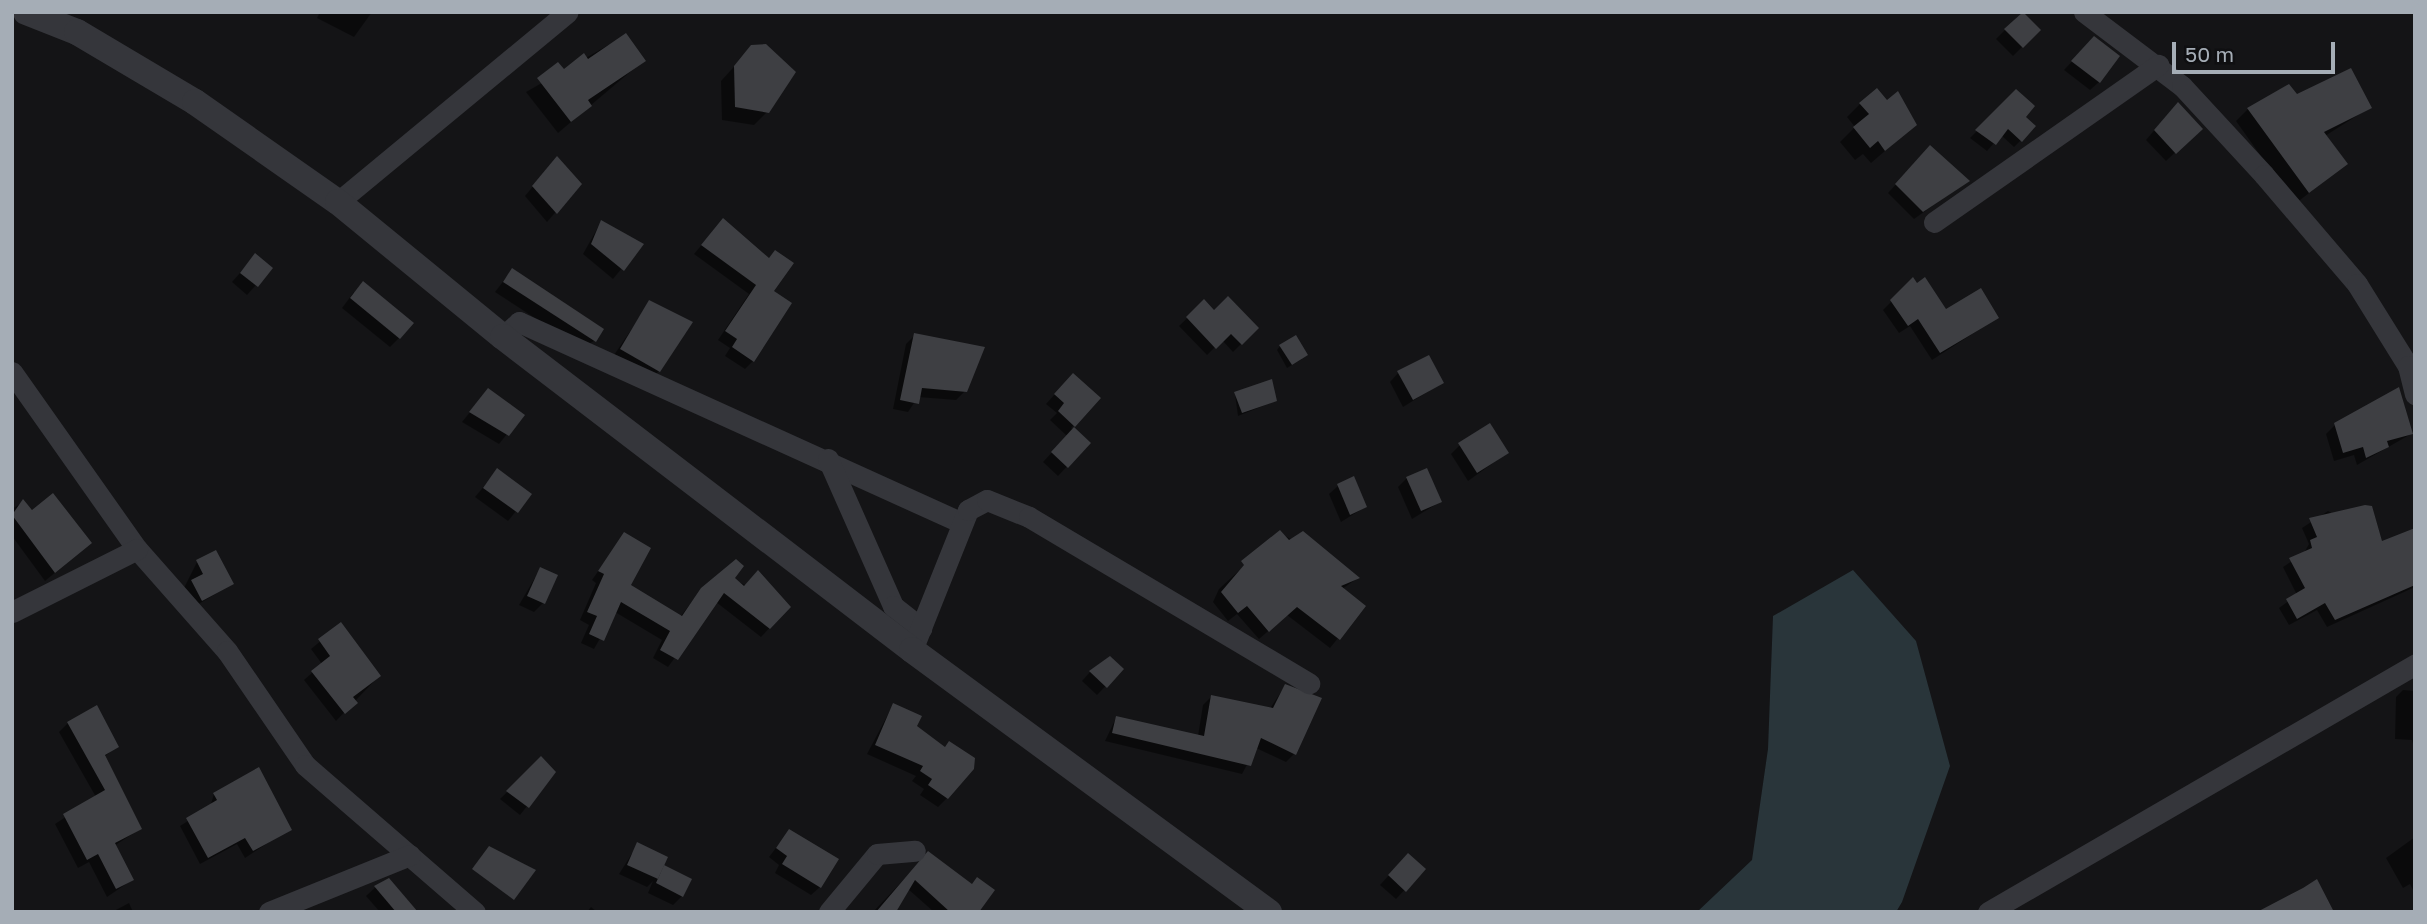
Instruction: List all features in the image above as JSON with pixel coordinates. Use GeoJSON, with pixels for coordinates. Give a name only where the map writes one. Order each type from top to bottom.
{"type":"FeatureCollection","features":[{"type":"Feature","properties":{"kind":"street"},"geometry":{"type":"LineString","coordinates":[[26,12],[77,32],[195,102],[338,202],[503,337],[917,639],[1269,912]]}},
{"type":"Feature","properties":{"kind":"street"},"geometry":{"type":"LineString","coordinates":[[338,202],[568,12]]}},
{"type":"Feature","properties":{"kind":"street"},"geometry":{"type":"LineString","coordinates":[[2084,12],[2158,65],[2357,284],[2411,365],[2415,394]]}},
{"type":"Feature","properties":{"kind":"street"},"geometry":{"type":"LineString","coordinates":[[1934,222],[2158,65]]}},
{"type":"Feature","properties":{"kind":"street"},"geometry":{"type":"LineString","coordinates":[[503,337],[519,322],[765,438],[828,459],[962,523]]}},
{"type":"Feature","properties":{"kind":"street"},"geometry":{"type":"LineString","coordinates":[[12,372],[137,549],[227,651],[305,765],[410,855],[463,908]]}},
{"type":"Feature","properties":{"kind":"street"},"geometry":{"type":"LineString","coordinates":[[828,459],[893,606],[917,639]]}},
{"type":"Feature","properties":{"kind":"street"},"geometry":{"type":"LineString","coordinates":[[917,639],[968,510],[988,500],[1029,517],[1309,683]]}},
{"type":"Feature","properties":{"kind":"street"},"geometry":{"type":"LineString","coordinates":[[12,612],[137,549]]}},
{"type":"Feature","properties":{"kind":"street"},"geometry":{"type":"LineString","coordinates":[[1988,912],[2415,664]]}},
{"type":"Feature","properties":{"kind":"street"},"geometry":{"type":"LineString","coordinates":[[829,912],[877,854],[915,851]]}},
{"type":"Feature","properties":{"kind":"street"},"geometry":{"type":"LineString","coordinates":[[269,912],[410,855]]}},
{"type":"Feature","properties":{"kind":"shaded area"},"geometry":{"type":"Polygon","coordinates":[[[1853,570],[1916,641],[1950,766],[1902,902],[1896,912],[1697,912],[1752,860],[1768,749],[1773,616],[1853,570]]]}},
{"type":"Feature","properties":{"kind":"building"},"geometry":{"type":"Polygon","coordinates":[[[2023,12],[2041,30],[2023,48],[2004,29],[2023,12]]]}},
{"type":"Feature","properties":{"kind":"building"},"geometry":{"type":"Polygon","coordinates":[[[626,33],[646,61],[588,100],[592,106],[571,122],[537,78],[558,62],[564,69],[584,53],[588,59],[626,33]]]}},
{"type":"Feature","properties":{"kind":"building"},"geometry":{"type":"Polygon","coordinates":[[[2094,36],[2120,56],[2100,83],[2071,61],[2094,36]]]}},
{"type":"Feature","properties":{"kind":"building"},"geometry":{"type":"Polygon","coordinates":[[[766,44],[796,72],[769,113],[735,107],[734,66],[751,45],[766,44]]]}},
{"type":"Feature","properties":{"kind":"building"},"geometry":{"type":"Polygon","coordinates":[[[2351,68],[2372,108],[2324,132],[2348,164],[2309,193],[2247,108],[2289,84],[2297,94],[2351,68]]]}},
{"type":"Feature","properties":{"kind":"building"},"geometry":{"type":"Polygon","coordinates":[[[1877,88],[1887,100],[1898,91],[1917,125],[1885,151],[1878,141],[1870,148],[1853,127],[1869,114],[1859,103],[1877,88]]]}},
{"type":"Feature","properties":{"kind":"building"},"geometry":{"type":"Polygon","coordinates":[[[2016,89],[2035,106],[2026,117],[2036,126],[2022,142],[2008,129],[1996,145],[1975,130],[2016,89]]]}},
{"type":"Feature","properties":{"kind":"building"},"geometry":{"type":"Polygon","coordinates":[[[2178,102],[2203,129],[2176,154],[2154,130],[2178,102]]]}},
{"type":"Feature","properties":{"kind":"building"},"geometry":{"type":"Polygon","coordinates":[[[1930,145],[1970,181],[1923,212],[1895,184],[1930,145]]]}},
{"type":"Feature","properties":{"kind":"building"},"geometry":{"type":"Polygon","coordinates":[[[557,156],[582,184],[557,214],[532,186],[557,156]]]}},
{"type":"Feature","properties":{"kind":"building"},"geometry":{"type":"Polygon","coordinates":[[[723,218],[769,258],[775,250],[794,263],[774,291],[792,303],[754,362],[732,347],[737,339],[725,331],[756,285],[701,245],[723,218]]]}},
{"type":"Feature","properties":{"kind":"building"},"geometry":{"type":"Polygon","coordinates":[[[601,220],[644,244],[624,271],[591,244],[601,220]]]}},
{"type":"Feature","properties":{"kind":"building"},"geometry":{"type":"Polygon","coordinates":[[[255,253],[273,268],[258,287],[240,273],[255,253]]]}},
{"type":"Feature","properties":{"kind":"building"},"geometry":{"type":"Polygon","coordinates":[[[512,268],[604,329],[596,342],[503,282],[512,268]]]}},
{"type":"Feature","properties":{"kind":"building"},"geometry":{"type":"Polygon","coordinates":[[[1913,277],[1917,283],[1925,277],[1946,309],[1981,288],[1999,318],[1940,353],[1918,319],[1908,326],[1890,300],[1913,277]]]}},
{"type":"Feature","properties":{"kind":"building"},"geometry":{"type":"Polygon","coordinates":[[[363,281],[414,323],[400,339],[350,298],[363,281]]]}},
{"type":"Feature","properties":{"kind":"building"},"geometry":{"type":"Polygon","coordinates":[[[1228,296],[1259,328],[1242,345],[1231,334],[1216,349],[1186,317],[1204,299],[1214,310],[1228,296]]]}},
{"type":"Feature","properties":{"kind":"building"},"geometry":{"type":"Polygon","coordinates":[[[649,300],[693,322],[660,372],[620,349],[649,300]]]}},
{"type":"Feature","properties":{"kind":"building"},"geometry":{"type":"Polygon","coordinates":[[[914,333],[985,347],[967,392],[922,388],[919,404],[900,400],[914,333]]]}},
{"type":"Feature","properties":{"kind":"building"},"geometry":{"type":"Polygon","coordinates":[[[1296,335],[1308,355],[1292,365],[1279,345],[1296,335]]]}},
{"type":"Feature","properties":{"kind":"building"},"geometry":{"type":"Polygon","coordinates":[[[1429,355],[1444,383],[1413,400],[1397,371],[1429,355]]]}},
{"type":"Feature","properties":{"kind":"building"},"geometry":{"type":"Polygon","coordinates":[[[1073,373],[1101,398],[1075,427],[1058,411],[1064,403],[1054,394],[1073,373]]]}},
{"type":"Feature","properties":{"kind":"building"},"geometry":{"type":"Polygon","coordinates":[[[1272,379],[1277,401],[1242,413],[1234,392],[1272,379]]]}},
{"type":"Feature","properties":{"kind":"building"},"geometry":{"type":"Polygon","coordinates":[[[2399,387],[2413,434],[2387,441],[2389,447],[2366,458],[2363,447],[2343,453],[2334,423],[2399,387]]]}},
{"type":"Feature","properties":{"kind":"building"},"geometry":{"type":"Polygon","coordinates":[[[488,388],[525,415],[509,436],[469,412],[488,388]]]}},
{"type":"Feature","properties":{"kind":"building"},"geometry":{"type":"Polygon","coordinates":[[[1490,423],[1509,453],[1477,473],[1458,443],[1490,423]]]}},
{"type":"Feature","properties":{"kind":"building"},"geometry":{"type":"Polygon","coordinates":[[[1074,427],[1091,443],[1068,468],[1051,452],[1074,427]]]}},
{"type":"Feature","properties":{"kind":"building"},"geometry":{"type":"Polygon","coordinates":[[[497,468],[532,494],[518,513],[483,488],[497,468]]]}},
{"type":"Feature","properties":{"kind":"building"},"geometry":{"type":"Polygon","coordinates":[[[1427,468],[1442,502],[1421,511],[1406,477],[1427,468]]]}},
{"type":"Feature","properties":{"kind":"building"},"geometry":{"type":"Polygon","coordinates":[[[1354,476],[1367,507],[1350,515],[1337,484],[1354,476]]]}},
{"type":"Feature","properties":{"kind":"building"},"geometry":{"type":"Polygon","coordinates":[[[53,493],[92,543],[55,573],[12,515],[23,499],[32,510],[53,493]]]}},
{"type":"Feature","properties":{"kind":"building"},"geometry":{"type":"Polygon","coordinates":[[[2365,505],[2372,506],[2382,541],[2415,528],[2415,585],[2335,620],[2325,603],[2297,619],[2286,599],[2305,588],[2289,558],[2312,548],[2310,540],[2317,537],[2309,518],[2365,505]]]}},
{"type":"Feature","properties":{"kind":"building"},"geometry":{"type":"Polygon","coordinates":[[[1280,530],[1289,540],[1303,531],[1360,578],[1341,586],[1366,606],[1340,640],[1297,607],[1269,632],[1247,606],[1238,613],[1221,592],[1244,565],[1241,561],[1280,530]]]}},
{"type":"Feature","properties":{"kind":"building"},"geometry":{"type":"Polygon","coordinates":[[[624,532],[651,548],[631,585],[682,616],[701,588],[736,559],[744,566],[735,578],[744,586],[758,570],[791,607],[770,629],[724,593],[678,660],[660,650],[670,631],[621,602],[604,641],[589,634],[597,616],[587,612],[604,574],[598,571],[624,532]]]}},
{"type":"Feature","properties":{"kind":"building"},"geometry":{"type":"Polygon","coordinates":[[[216,550],[234,584],[202,601],[191,580],[203,574],[196,560],[216,550]]]}},
{"type":"Feature","properties":{"kind":"building"},"geometry":{"type":"Polygon","coordinates":[[[540,567],[558,575],[545,604],[527,596],[540,567]]]}},
{"type":"Feature","properties":{"kind":"building"},"geometry":{"type":"Polygon","coordinates":[[[341,622],[381,676],[353,697],[358,703],[345,714],[311,671],[330,656],[318,639],[341,622]]]}},
{"type":"Feature","properties":{"kind":"building"},"geometry":{"type":"Polygon","coordinates":[[[1110,656],[1124,669],[1107,688],[1089,671],[1110,656]]]}},
{"type":"Feature","properties":{"kind":"building"},"geometry":{"type":"Polygon","coordinates":[[[1285,684],[1322,698],[1296,755],[1261,738],[1251,766],[1112,733],[1116,716],[1204,736],[1211,695],[1273,708],[1285,684]]]}},
{"type":"Feature","properties":{"kind":"building"},"geometry":{"type":"Polygon","coordinates":[[[893,703],[922,716],[917,726],[945,747],[949,741],[975,758],[974,769],[948,799],[928,785],[932,779],[920,771],[923,766],[875,745],[893,703]]]}},
{"type":"Feature","properties":{"kind":"building"},"geometry":{"type":"Polygon","coordinates":[[[97,705],[119,747],[105,755],[142,829],[115,843],[134,880],[116,889],[98,854],[87,860],[63,814],[105,790],[67,722],[97,705]]]}},
{"type":"Feature","properties":{"kind":"building"},"geometry":{"type":"Polygon","coordinates":[[[541,756],[556,772],[529,808],[506,791],[541,756]]]}},
{"type":"Feature","properties":{"kind":"building"},"geometry":{"type":"Polygon","coordinates":[[[259,767],[292,830],[253,851],[245,838],[208,858],[186,818],[217,800],[213,793],[259,767]]]}},
{"type":"Feature","properties":{"kind":"building"},"geometry":{"type":"Polygon","coordinates":[[[789,829],[839,859],[821,888],[782,864],[787,856],[776,848],[789,829]]]}},
{"type":"Feature","properties":{"kind":"building"},"geometry":{"type":"Polygon","coordinates":[[[637,842],[668,857],[658,879],[627,865],[637,842]]]}},
{"type":"Feature","properties":{"kind":"building"},"geometry":{"type":"Polygon","coordinates":[[[489,846],[536,870],[514,900],[472,869],[489,846]]]}},
{"type":"Feature","properties":{"kind":"building"},"geometry":{"type":"Polygon","coordinates":[[[928,851],[972,884],[977,877],[995,890],[979,912],[950,912],[915,880],[896,912],[876,912],[928,851]]]}},
{"type":"Feature","properties":{"kind":"building"},"geometry":{"type":"Polygon","coordinates":[[[1408,853],[1426,869],[1406,892],[1388,875],[1408,853]]]}},
{"type":"Feature","properties":{"kind":"building"},"geometry":{"type":"Polygon","coordinates":[[[664,865],[692,879],[683,897],[656,883],[664,865]]]}},
{"type":"Feature","properties":{"kind":"building"},"geometry":{"type":"Polygon","coordinates":[[[389,878],[418,912],[396,912],[374,886],[389,878]]]}},
{"type":"Feature","properties":{"kind":"building"},"geometry":{"type":"Polygon","coordinates":[[[2317,879],[2334,912],[2257,912],[2303,888],[2317,879]]]}}]}
